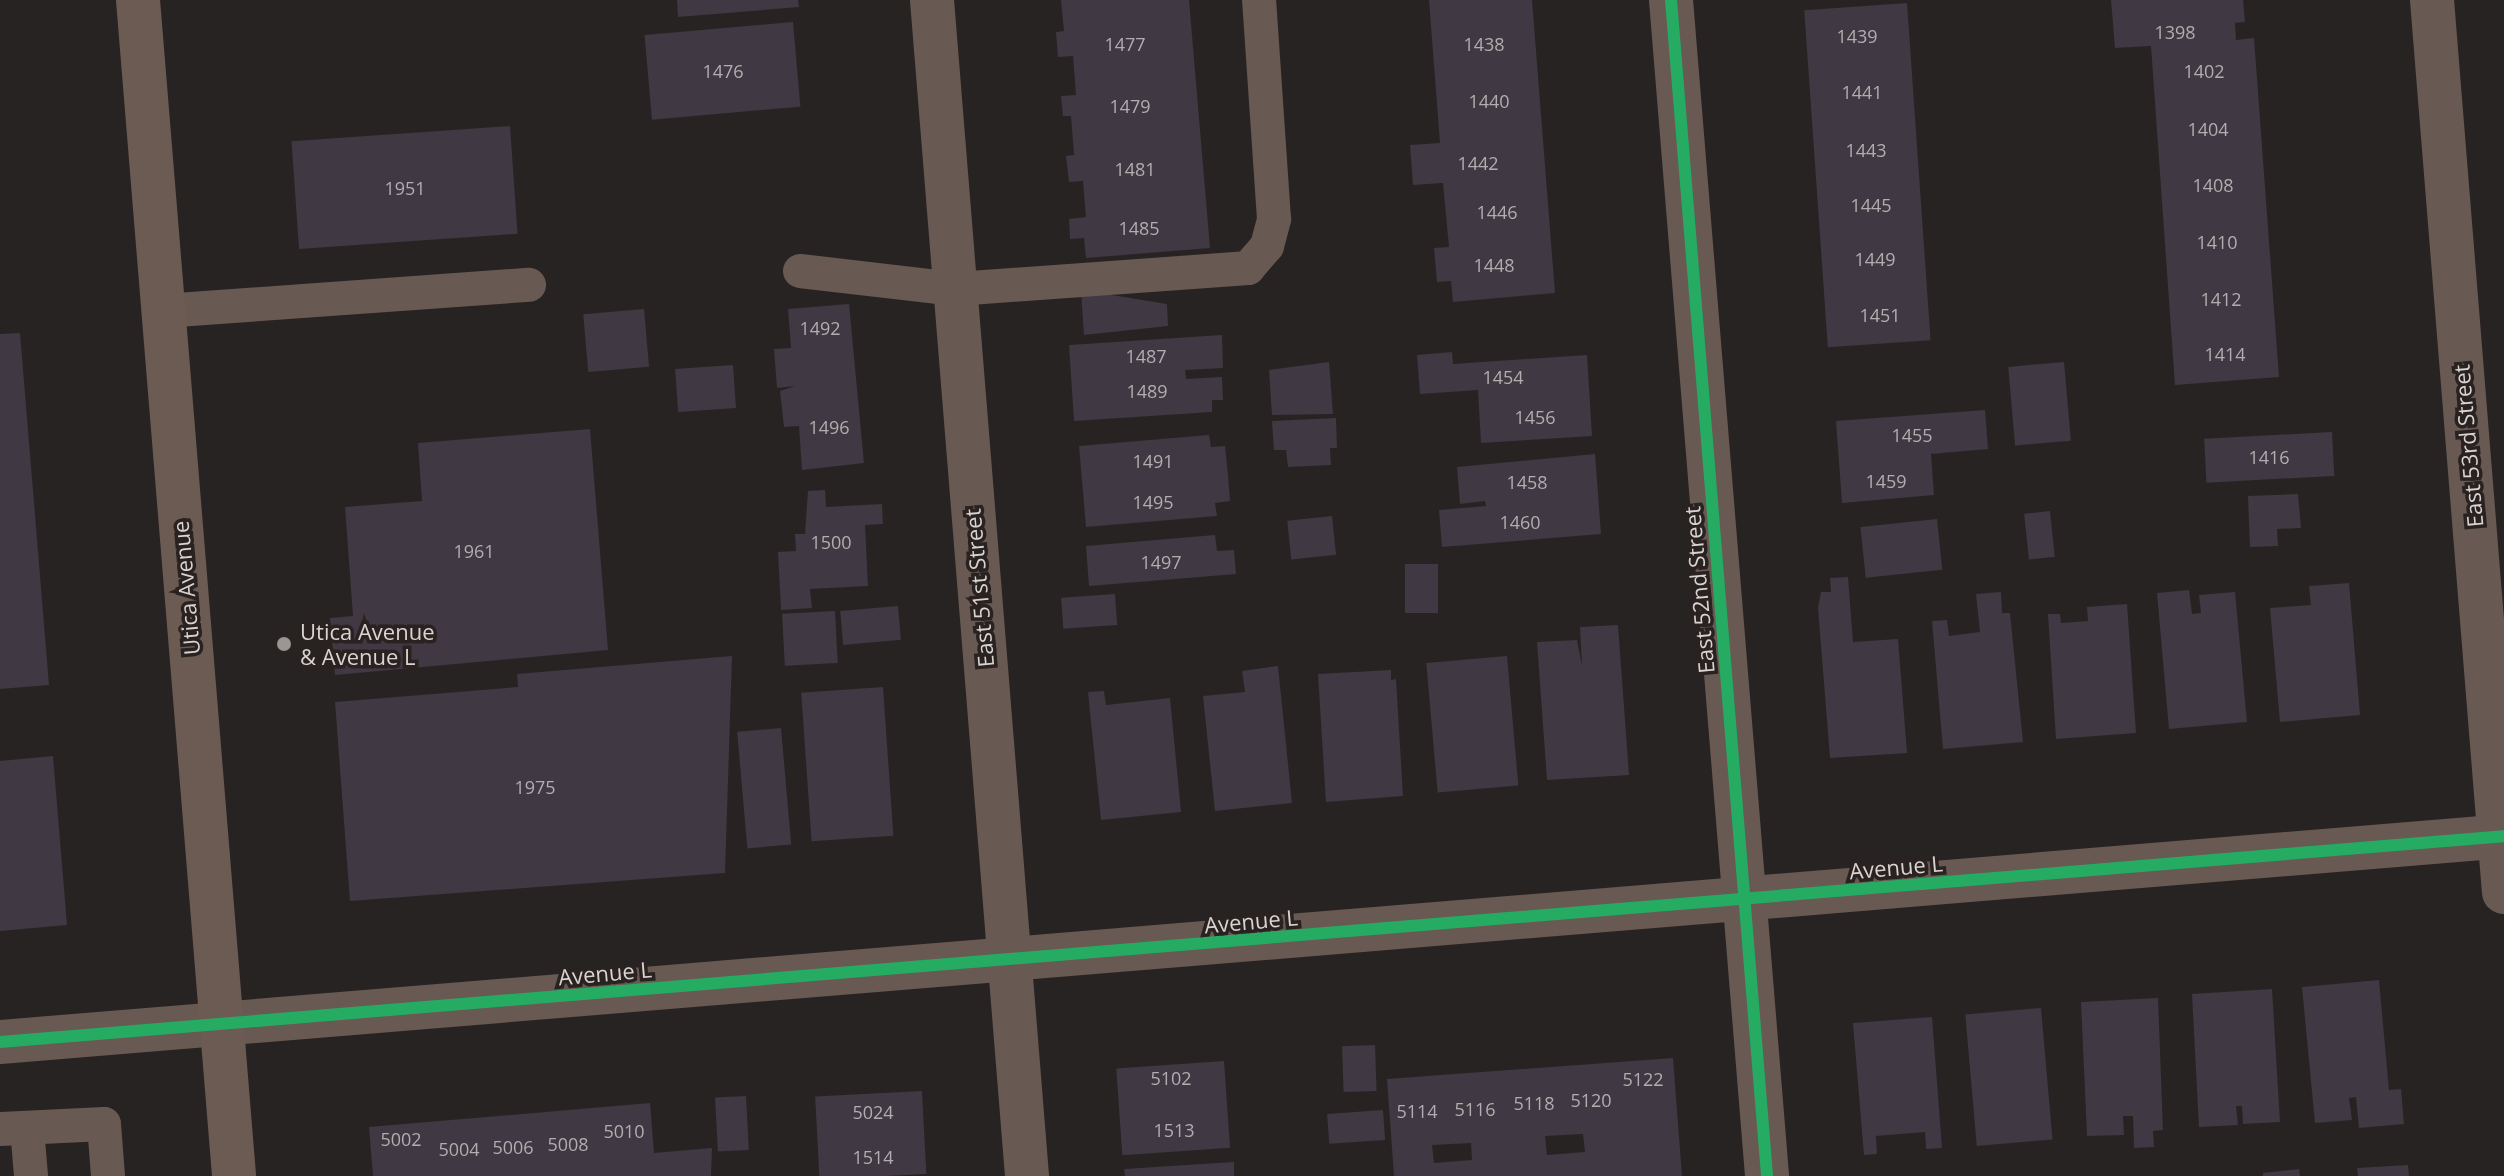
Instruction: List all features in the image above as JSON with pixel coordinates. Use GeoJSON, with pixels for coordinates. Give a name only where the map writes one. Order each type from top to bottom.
{"type":"FeatureCollection","features":[{"type":"Feature","properties":{"kind":"main road","name":"Utica Avenue"},"geometry":{"type":"LineString","coordinates":[[138,0],[234,1176]]}},
{"type":"Feature","properties":{"kind":"street","name":"East 51st Street"},"geometry":{"type":"LineString","coordinates":[[932,0],[1027,1176]]}},
{"type":"Feature","properties":{"kind":"street","name":"East 52nd Street"},"geometry":{"type":"LineString","coordinates":[[1671,0],[1767,1176]]}},
{"type":"Feature","properties":{"kind":"street","name":"East 53rd Street"},"geometry":{"type":"LineString","coordinates":[[2432,0],[2502,836],[2504,892]]}},
{"type":"Feature","properties":{"kind":"street","name":"Avenue L"},"geometry":{"type":"LineString","coordinates":[[0,1042],[2502,836]]}},
{"type":"Feature","properties":{"kind":"lane"},"geometry":{"type":"LineString","coordinates":[[800,271],[956,289],[1248,268],[1267,246],[1274,219],[1259,0]]}},
{"type":"Feature","properties":{"kind":"lane"},"geometry":{"type":"LineString","coordinates":[[163,311],[529,285]]}},
{"type":"Feature","properties":{"kind":"lane"},"geometry":{"type":"LineString","coordinates":[[31,1176],[13,1129],[104,1124],[108,1176]]}},
{"type":"Feature","properties":{"kind":"building"},"geometry":{"type":"Polygon","coordinates":[[[677,0],[798,0],[799,7],[678,17],[677,0]]]}},
{"type":"Feature","properties":{"kind":"building"},"geometry":{"type":"Polygon","coordinates":[[[1061,0],[1189,0],[1210,248],[1086,258],[1084,238],[1070,239],[1069,219],[1086,217],[1083,181],[1069,182],[1066,156],[1074,155],[1071,116],[1063,116],[1061,96],[1076,95],[1073,56],[1058,57],[1056,32],[1064,31],[1061,0]]]}},
{"type":"Feature","properties":{"kind":"building"},"geometry":{"type":"Polygon","coordinates":[[[1429,0],[1532,0],[1555,293],[1453,302],[1451,281],[1437,282],[1434,248],[1449,247],[1443,183],[1413,185],[1410,145],[1440,143],[1429,0]]]}},
{"type":"Feature","properties":{"kind":"building"},"geometry":{"type":"Polygon","coordinates":[[[2111,0],[2243,0],[2245,22],[2235,23],[2236,40],[2254,38],[2279,377],[2175,385],[2151,46],[2115,48],[2111,0]]]}},
{"type":"Feature","properties":{"kind":"building"},"geometry":{"type":"Polygon","coordinates":[[[1907,3],[1931,340],[1828,347],[1804,10],[1907,3]]]}},
{"type":"Feature","properties":{"kind":"building"},"geometry":{"type":"Polygon","coordinates":[[[793,22],[800,107],[652,120],[645,35],[793,22]]]}},
{"type":"Feature","properties":{"kind":"building"},"geometry":{"type":"Polygon","coordinates":[[[510,126],[518,234],[299,249],[292,141],[510,126]]]}},
{"type":"Feature","properties":{"kind":"building"},"geometry":{"type":"Polygon","coordinates":[[[1081,290],[1167,304],[1168,326],[1084,335],[1081,290]]]}},
{"type":"Feature","properties":{"kind":"building"},"geometry":{"type":"Polygon","coordinates":[[[849,304],[864,463],[802,470],[799,426],[784,427],[780,391],[795,386],[777,388],[774,349],[791,348],[788,309],[849,304]]]}},
{"type":"Feature","properties":{"kind":"building"},"geometry":{"type":"Polygon","coordinates":[[[644,309],[649,367],[588,372],[583,314],[644,309]]]}},
{"type":"Feature","properties":{"kind":"building"},"geometry":{"type":"Polygon","coordinates":[[[20,333],[49,685],[0,689],[0,334],[20,333]]]}},
{"type":"Feature","properties":{"kind":"building"},"geometry":{"type":"Polygon","coordinates":[[[1222,335],[1223,368],[1185,370],[1186,379],[1222,377],[1223,400],[1212,400],[1212,412],[1074,421],[1069,345],[1222,335]]]}},
{"type":"Feature","properties":{"kind":"building"},"geometry":{"type":"Polygon","coordinates":[[[1452,352],[1453,364],[1587,355],[1592,436],[1481,443],[1478,390],[1420,394],[1417,355],[1452,352]]]}},
{"type":"Feature","properties":{"kind":"building"},"geometry":{"type":"Polygon","coordinates":[[[1329,362],[1333,414],[1272,415],[1269,370],[1329,362]]]}},
{"type":"Feature","properties":{"kind":"building"},"geometry":{"type":"Polygon","coordinates":[[[2064,362],[2071,441],[2015,446],[2008,367],[2064,362]]]}},
{"type":"Feature","properties":{"kind":"building"},"geometry":{"type":"Polygon","coordinates":[[[733,365],[736,408],[678,412],[675,369],[733,365]]]}},
{"type":"Feature","properties":{"kind":"building"},"geometry":{"type":"Polygon","coordinates":[[[1985,410],[1988,449],[1931,454],[1934,495],[1842,503],[1836,421],[1985,410]]]}},
{"type":"Feature","properties":{"kind":"building"},"geometry":{"type":"Polygon","coordinates":[[[1336,418],[1337,448],[1330,448],[1331,465],[1288,467],[1286,450],[1274,450],[1272,421],[1336,418]]]}},
{"type":"Feature","properties":{"kind":"building"},"geometry":{"type":"Polygon","coordinates":[[[590,429],[608,650],[335,675],[330,618],[353,616],[345,507],[422,501],[418,443],[590,429]]]}},
{"type":"Feature","properties":{"kind":"building"},"geometry":{"type":"Polygon","coordinates":[[[2332,432],[2334,476],[2206,483],[2204,439],[2332,432]]]}},
{"type":"Feature","properties":{"kind":"building"},"geometry":{"type":"Polygon","coordinates":[[[1209,435],[1211,447],[1225,446],[1228,475],[1230,501],[1215,503],[1217,516],[1086,527],[1079,446],[1209,435]]]}},
{"type":"Feature","properties":{"kind":"building"},"geometry":{"type":"Polygon","coordinates":[[[1595,454],[1601,534],[1442,547],[1439,510],[1486,506],[1485,501],[1460,504],[1457,467],[1595,454]]]}},
{"type":"Feature","properties":{"kind":"building"},"geometry":{"type":"Polygon","coordinates":[[[825,490],[826,507],[882,504],[883,524],[865,525],[868,586],[810,589],[812,608],[781,610],[778,552],[796,551],[795,534],[805,534],[808,491],[825,490]]]}},
{"type":"Feature","properties":{"kind":"building"},"geometry":{"type":"Polygon","coordinates":[[[2298,494],[2301,528],[2277,529],[2278,546],[2250,547],[2248,496],[2298,494]]]}},
{"type":"Feature","properties":{"kind":"building"},"geometry":{"type":"Polygon","coordinates":[[[2050,511],[2055,557],[2029,559],[2024,514],[2050,511]]]}},
{"type":"Feature","properties":{"kind":"building"},"geometry":{"type":"Polygon","coordinates":[[[1332,516],[1336,555],[1291,559],[1287,521],[1332,516]]]}},
{"type":"Feature","properties":{"kind":"building"},"geometry":{"type":"Polygon","coordinates":[[[1937,519],[1942,570],[1866,578],[1860,527],[1937,519]]]}},
{"type":"Feature","properties":{"kind":"building"},"geometry":{"type":"Polygon","coordinates":[[[1215,535],[1217,551],[1234,550],[1236,574],[1089,586],[1086,546],[1215,535]]]}},
{"type":"Feature","properties":{"kind":"building"},"geometry":{"type":"Polygon","coordinates":[[[1405,564],[1438,564],[1438,613],[1405,613],[1405,564]]]}},
{"type":"Feature","properties":{"kind":"building"},"geometry":{"type":"Polygon","coordinates":[[[1848,577],[1853,642],[1898,639],[1907,753],[1830,758],[1818,608],[1821,592],[1831,592],[1830,578],[1848,577]]]}},
{"type":"Feature","properties":{"kind":"building"},"geometry":{"type":"Polygon","coordinates":[[[2349,583],[2360,715],[2280,722],[2270,608],[2311,605],[2309,586],[2349,583]]]}},
{"type":"Feature","properties":{"kind":"building"},"geometry":{"type":"Polygon","coordinates":[[[2189,590],[2192,614],[2201,613],[2199,595],[2235,592],[2247,722],[2169,729],[2157,593],[2189,590]]]}},
{"type":"Feature","properties":{"kind":"building"},"geometry":{"type":"Polygon","coordinates":[[[2001,592],[2002,613],[2010,613],[2023,742],[1943,749],[1932,621],[1947,620],[1949,636],[1980,632],[1976,594],[2001,592]]]}},
{"type":"Feature","properties":{"kind":"building"},"geometry":{"type":"Polygon","coordinates":[[[1115,594],[1117,625],[1063,629],[1061,598],[1115,594]]]}},
{"type":"Feature","properties":{"kind":"building"},"geometry":{"type":"Polygon","coordinates":[[[2127,604],[2136,733],[2056,739],[2048,614],[2060,614],[2061,623],[2088,621],[2087,607],[2127,604]]]}},
{"type":"Feature","properties":{"kind":"building"},"geometry":{"type":"Polygon","coordinates":[[[898,606],[901,640],[843,645],[840,611],[898,606]]]}},
{"type":"Feature","properties":{"kind":"building"},"geometry":{"type":"Polygon","coordinates":[[[835,611],[838,663],[785,666],[782,614],[835,611]]]}},
{"type":"Feature","properties":{"kind":"building"},"geometry":{"type":"Polygon","coordinates":[[[1618,625],[1629,775],[1547,780],[1537,642],[1577,640],[1582,666],[1580,627],[1618,625]]]}},
{"type":"Feature","properties":{"kind":"building"},"geometry":{"type":"Polygon","coordinates":[[[732,656],[725,873],[350,901],[335,702],[518,687],[517,674],[732,656]]]}},
{"type":"Feature","properties":{"kind":"building"},"geometry":{"type":"Polygon","coordinates":[[[1507,656],[1518,786],[1438,793],[1426,663],[1507,656]]]}},
{"type":"Feature","properties":{"kind":"building"},"geometry":{"type":"Polygon","coordinates":[[[1278,666],[1292,803],[1215,811],[1203,696],[1245,692],[1242,671],[1278,666]]]}},
{"type":"Feature","properties":{"kind":"building"},"geometry":{"type":"Polygon","coordinates":[[[1391,670],[1391,680],[1396,679],[1403,796],[1326,802],[1318,674],[1391,670]]]}},
{"type":"Feature","properties":{"kind":"building"},"geometry":{"type":"Polygon","coordinates":[[[883,687],[893,836],[812,841],[801,693],[883,687]]]}},
{"type":"Feature","properties":{"kind":"building"},"geometry":{"type":"Polygon","coordinates":[[[1104,691],[1106,705],[1170,698],[1181,812],[1101,820],[1088,692],[1104,691]]]}},
{"type":"Feature","properties":{"kind":"building"},"geometry":{"type":"Polygon","coordinates":[[[781,728],[791,845],[747,848],[737,732],[781,728]]]}},
{"type":"Feature","properties":{"kind":"building"},"geometry":{"type":"Polygon","coordinates":[[[53,756],[67,925],[0,931],[0,761],[53,756]]]}},
{"type":"Feature","properties":{"kind":"building"},"geometry":{"type":"Polygon","coordinates":[[[2379,980],[2389,1090],[2401,1089],[2404,1124],[2359,1128],[2356,1097],[2349,1098],[2352,1120],[2315,1123],[2302,987],[2379,980]]]}},
{"type":"Feature","properties":{"kind":"building"},"geometry":{"type":"Polygon","coordinates":[[[2272,989],[2280,1122],[2243,1124],[2242,1106],[2236,1106],[2238,1125],[2199,1127],[2192,994],[2272,989]]]}},
{"type":"Feature","properties":{"kind":"building"},"geometry":{"type":"Polygon","coordinates":[[[2158,998],[2163,1130],[2153,1131],[2154,1147],[2134,1148],[2133,1116],[2123,1116],[2124,1135],[2087,1136],[2081,1002],[2158,998]]]}},
{"type":"Feature","properties":{"kind":"building"},"geometry":{"type":"Polygon","coordinates":[[[2041,1008],[2053,1139],[1977,1146],[1965,1015],[2041,1008]]]}},
{"type":"Feature","properties":{"kind":"building"},"geometry":{"type":"Polygon","coordinates":[[[1932,1017],[1942,1148],[1926,1149],[1925,1132],[1876,1136],[1877,1154],[1864,1155],[1853,1023],[1932,1017]]]}},
{"type":"Feature","properties":{"kind":"building"},"geometry":{"type":"Polygon","coordinates":[[[1375,1045],[1377,1091],[1344,1092],[1342,1046],[1375,1045]]]}},
{"type":"Feature","properties":{"kind":"building"},"geometry":{"type":"Polygon","coordinates":[[[1673,1058],[1682,1176],[1394,1176],[1387,1079],[1673,1058]],[[1583,1134],[1545,1136],[1547,1155],[1585,1152],[1583,1134]],[[1471,1143],[1432,1145],[1434,1163],[1472,1160],[1471,1143]]]}},
{"type":"Feature","properties":{"kind":"building"},"geometry":{"type":"Polygon","coordinates":[[[1224,1061],[1230,1148],[1122,1155],[1116,1069],[1224,1061]]]}},
{"type":"Feature","properties":{"kind":"building"},"geometry":{"type":"Polygon","coordinates":[[[922,1091],[926,1174],[819,1176],[815,1097],[922,1091]]]}},
{"type":"Feature","properties":{"kind":"building"},"geometry":{"type":"Polygon","coordinates":[[[746,1096],[749,1150],[718,1152],[715,1098],[746,1096]]]}},
{"type":"Feature","properties":{"kind":"building"},"geometry":{"type":"Polygon","coordinates":[[[650,1103],[654,1153],[712,1148],[711,1176],[373,1176],[369,1127],[650,1103]]]}},
{"type":"Feature","properties":{"kind":"building"},"geometry":{"type":"Polygon","coordinates":[[[1383,1110],[1385,1140],[1329,1144],[1327,1114],[1383,1110]]]}},
{"type":"Feature","properties":{"kind":"building"},"geometry":{"type":"Polygon","coordinates":[[[1234,1162],[1234,1176],[1125,1176],[1124,1169],[1234,1162]]]}},
{"type":"Feature","properties":{"kind":"building"},"geometry":{"type":"Polygon","coordinates":[[[2408,1165],[2409,1176],[2358,1176],[2357,1168],[2408,1165]]]}},
{"type":"Feature","properties":{"kind":"building"},"geometry":{"type":"Polygon","coordinates":[[[2299,1169],[2300,1176],[2263,1176],[2263,1173],[2299,1169]]]}},
{"type":"Feature","properties":{"kind":"cycle path"},"geometry":{"type":"LineString","coordinates":[[1671,0],[1767,1176]]}},
{"type":"Feature","properties":{"kind":"cycle path"},"geometry":{"type":"LineString","coordinates":[[0,1042],[2504,836]]}},
{"type":"Feature","properties":{"kind":"place","name":"Utica Avenue & Avenue L"},"geometry":{"type":"Point","coordinates":[284,644]}}]}
